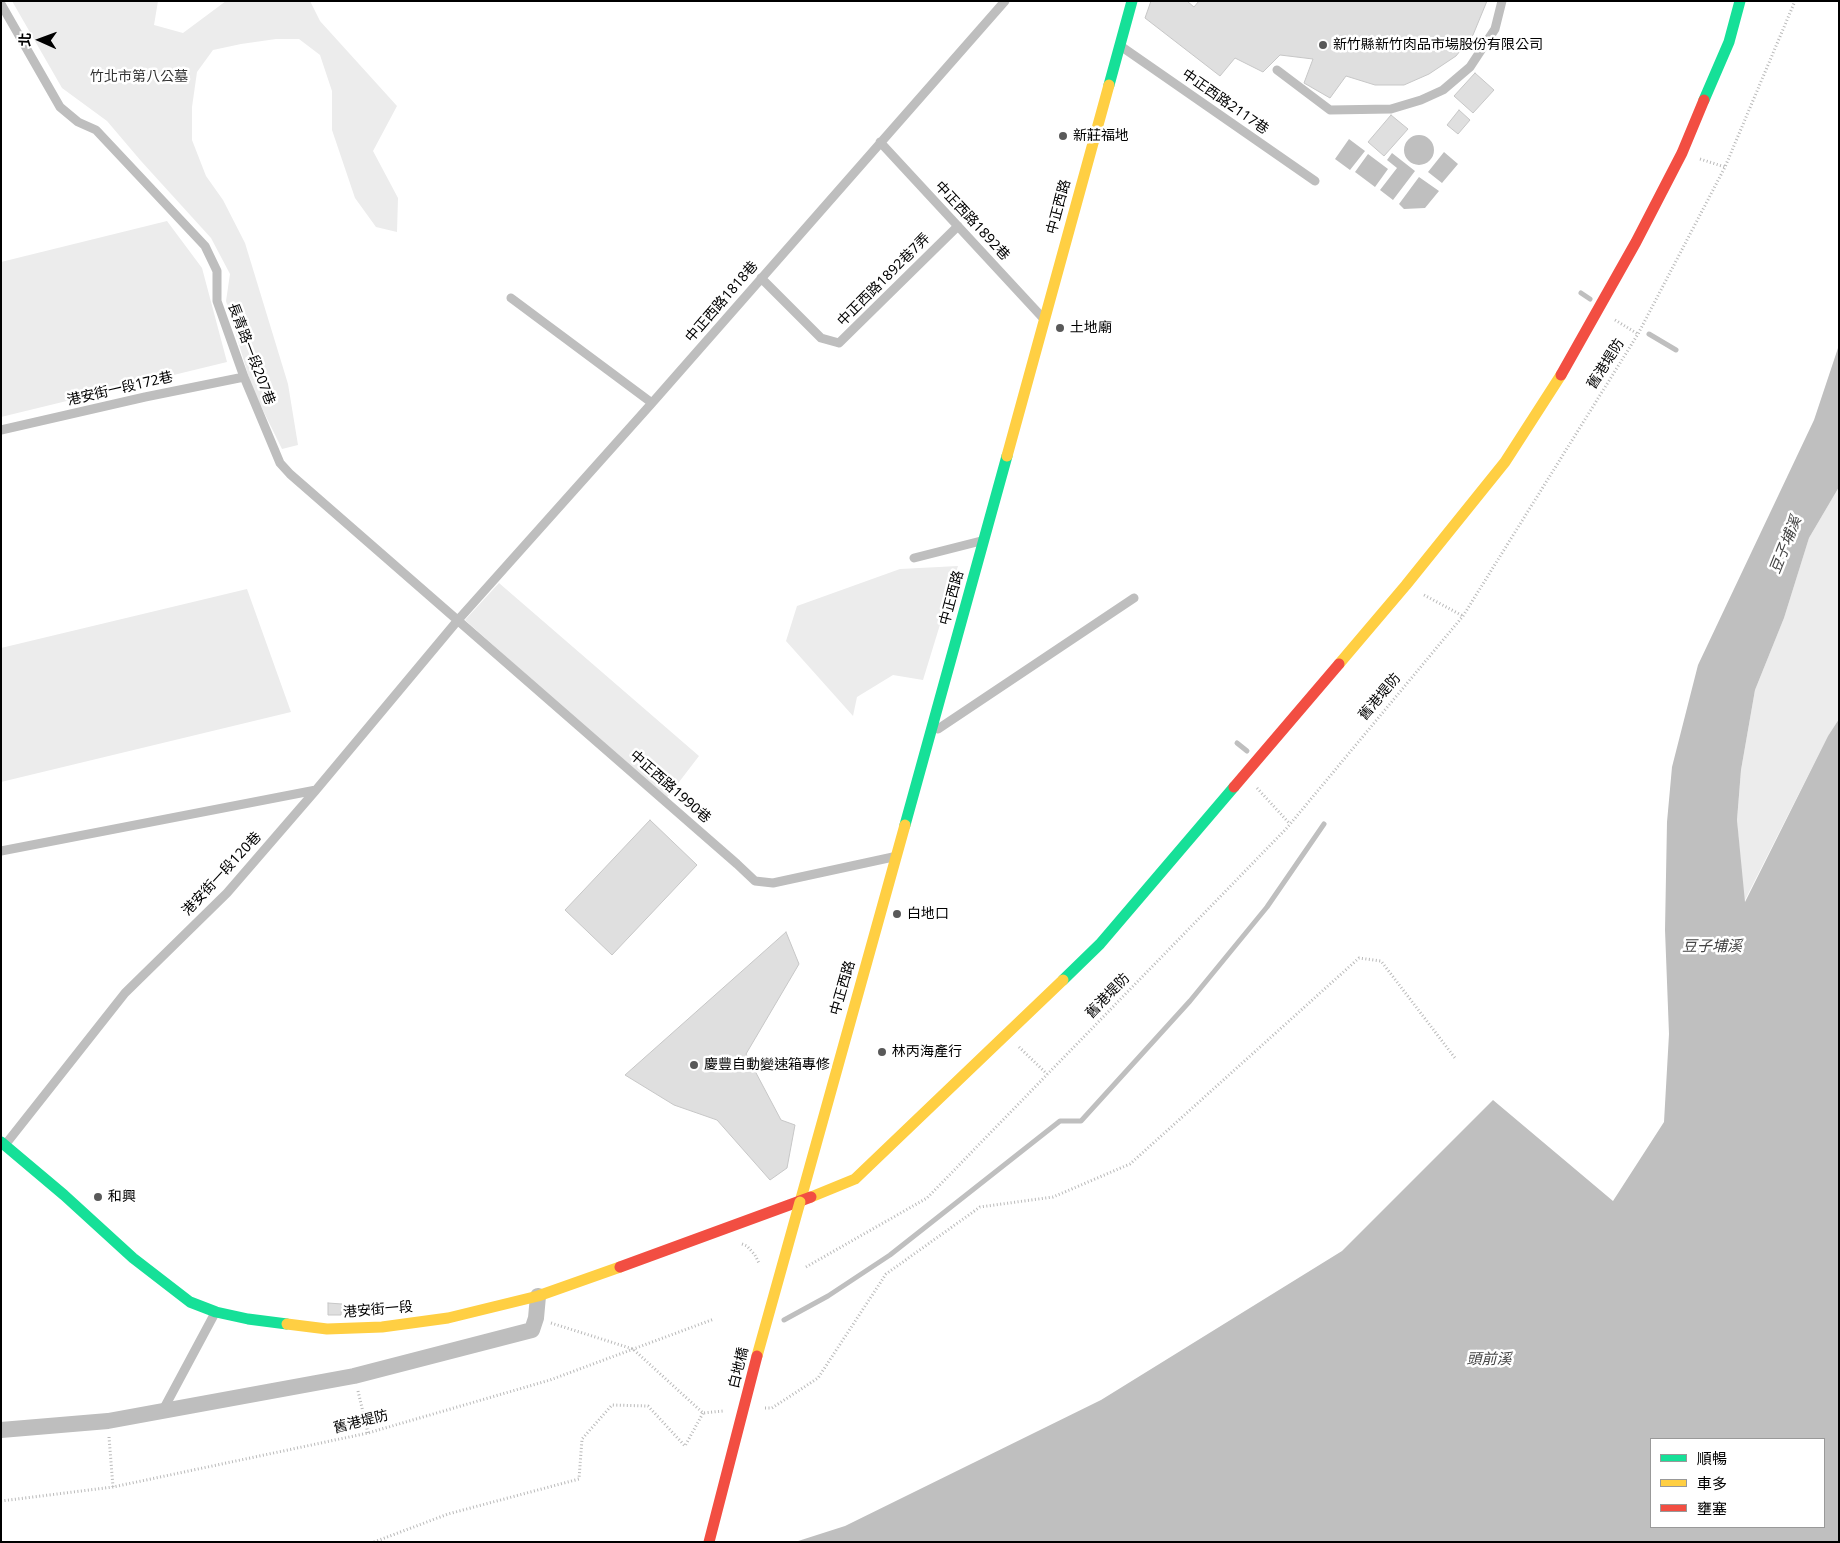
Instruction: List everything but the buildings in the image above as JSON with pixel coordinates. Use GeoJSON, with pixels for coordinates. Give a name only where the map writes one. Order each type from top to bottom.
{"type":"FeatureCollection","features":[{"type":"Feature","properties":{"kind":"street","name":"中正西路"},"geometry":{"type":"LineString","coordinates":[[800,1202],[1132,1]]}},
{"type":"Feature","properties":{"kind":"street","name":"港安街一段"},"geometry":{"type":"LineString","coordinates":[[3,1144],[64,1195],[132,1258],[190,1302],[216,1312],[283,1324],[327,1329],[382,1327],[448,1318],[538,1296],[800,1202],[854,1179],[1100,944],[1406,585],[1505,462],[1553,389],[1636,242],[1682,153],[1729,42],[1740,1]]}},
{"type":"Feature","properties":{"kind":"street","name":"白地橋"},"geometry":{"type":"LineString","coordinates":[[709,1542],[773,1296],[800,1202]]}},
{"type":"Feature","properties":{"kind":"street"},"geometry":{"type":"LineString","coordinates":[[1,1430],[108,1421],[354,1376],[532,1330],[536,1318],[538,1296]]}},
{"type":"Feature","properties":{"kind":"lane","name":"中正西路1818巷"},"geometry":{"type":"LineString","coordinates":[[458,620],[652,403],[1005,1]]}},
{"type":"Feature","properties":{"kind":"lane"},"geometry":{"type":"LineString","coordinates":[[1277,70],[1330,110],[1390,109],[1421,100],[1443,90],[1470,67],[1495,29],[1502,1]]}},
{"type":"Feature","properties":{"kind":"lane","name":"長青路一段207巷"},"geometry":{"type":"LineString","coordinates":[[1,4],[60,107],[78,122],[96,130],[205,246],[217,270],[217,301],[244,377],[280,463],[290,474],[458,620]]}},
{"type":"Feature","properties":{"kind":"lane","name":"中正西路2117巷"},"geometry":{"type":"LineString","coordinates":[[1120,45],[1315,181]]}},
{"type":"Feature","properties":{"kind":"lane","name":"中正西路1892巷"},"geometry":{"type":"LineString","coordinates":[[880,142],[1044,319]]}},
{"type":"Feature","properties":{"kind":"lane","name":"中正西路1892巷7弄"},"geometry":{"type":"LineString","coordinates":[[761,278],[821,338],[838,344],[958,226]]}},
{"type":"Feature","properties":{"kind":"lane"},"geometry":{"type":"LineString","coordinates":[[511,298],[652,403]]}},
{"type":"Feature","properties":{"kind":"lane","name":"港安街一段172巷"},"geometry":{"type":"LineString","coordinates":[[1,430],[145,397],[244,377]]}},
{"type":"Feature","properties":{"kind":"lane"},"geometry":{"type":"LineString","coordinates":[[914,558],[984,540]]}},
{"type":"Feature","properties":{"kind":"lane"},"geometry":{"type":"LineString","coordinates":[[931,733],[1134,598]]}},
{"type":"Feature","properties":{"kind":"lane","name":"港安街一段120巷"},"geometry":{"type":"LineString","coordinates":[[3,1144],[125,993],[227,893],[458,620]]}},
{"type":"Feature","properties":{"kind":"lane","name":"中正西路1990巷"},"geometry":{"type":"LineString","coordinates":[[458,620],[755,881],[772,883],[895,857]]}},
{"type":"Feature","properties":{"kind":"lane"},"geometry":{"type":"LineString","coordinates":[[1,851],[316,790]]}},
{"type":"Feature","properties":{"kind":"lane"},"geometry":{"type":"LineString","coordinates":[[163,1410],[216,1312]]}},
{"type":"Feature","properties":{"kind":"path","name":"舊港堤防"},"geometry":{"type":"LineString","coordinates":[[806,1267],[927,1198],[1290,824],[1463,616],[1638,334],[1725,167],[1794,1]]}},
{"type":"Feature","properties":{"kind":"path"},"geometry":{"type":"LineString","coordinates":[[1682,153],[1725,167]]}},
{"type":"Feature","properties":{"kind":"path"},"geometry":{"type":"LineString","coordinates":[[1598,309],[1638,334]]}},
{"type":"Feature","properties":{"kind":"path"},"geometry":{"type":"LineString","coordinates":[[1406,585],[1463,616]]}},
{"type":"Feature","properties":{"kind":"path"},"geometry":{"type":"LineString","coordinates":[[1245,775],[1290,824]]}},
{"type":"Feature","properties":{"kind":"path"},"geometry":{"type":"LineString","coordinates":[[762,1408],[772,1408],[818,1378],[886,1274],[980,1207],[1053,1197],[1130,1164],[1359,958],[1381,961],[1455,1058]]}},
{"type":"Feature","properties":{"kind":"path"},"geometry":{"type":"LineString","coordinates":[[1006,1034],[1048,1074]]}},
{"type":"Feature","properties":{"kind":"path"},"geometry":{"type":"LineString","coordinates":[[536,1318],[633,1349],[702,1412],[732,1410]]}},
{"type":"Feature","properties":{"kind":"path","name":"舊港堤防"},"geometry":{"type":"LineString","coordinates":[[1,1501],[113,1487],[368,1433],[550,1380],[714,1319]]}},
{"type":"Feature","properties":{"kind":"path"},"geometry":{"type":"LineString","coordinates":[[354,1376],[368,1433]]}},
{"type":"Feature","properties":{"kind":"path"},"geometry":{"type":"LineString","coordinates":[[374,1542],[448,1514],[579,1479],[582,1440],[612,1405],[648,1406],[685,1446],[702,1412]]}},
{"type":"Feature","properties":{"kind":"path"},"geometry":{"type":"LineString","coordinates":[[108,1421],[113,1487]]}},
{"type":"Feature","properties":{"kind":"green space","name":"竹北市第八公墓"},"geometry":{"type":"Polygon","coordinates":[[[12,1],[158,1],[154,25],[183,33],[226,1],[310,1],[320,21],[397,106],[373,151],[398,198],[397,232],[376,227],[355,198],[332,130],[332,91],[320,55],[299,39],[276,39],[213,50],[197,72],[192,107],[192,140],[206,176],[223,200],[245,243],[288,384],[298,445],[282,449],[252,388],[226,301],[230,274],[211,238],[107,121],[62,88],[12,1]]]}},
{"type":"Feature","properties":{"kind":"green space"},"geometry":{"type":"Polygon","coordinates":[[[167,221],[202,268],[227,362],[1,417],[1,262],[167,221]]]}},
{"type":"Feature","properties":{"kind":"green space"},"geometry":{"type":"Polygon","coordinates":[[[1839,487],[1839,719],[1828,736],[1744,902],[1737,820],[1741,770],[1755,690],[1784,618],[1809,538],[1839,487]]]}},
{"type":"Feature","properties":{"kind":"green space"},"geometry":{"type":"Polygon","coordinates":[[[958,566],[923,680],[893,675],[857,697],[853,716],[786,641],[797,606],[900,569],[958,566]]]}},
{"type":"Feature","properties":{"kind":"green space"},"geometry":{"type":"Polygon","coordinates":[[[499,583],[699,756],[666,799],[465,620],[499,583]]]}},
{"type":"Feature","properties":{"kind":"green space"},"geometry":{"type":"Polygon","coordinates":[[[247,589],[291,712],[1,782],[1,648],[247,589]]]}},
{"type":"Feature","properties":{"kind":"water"},"geometry":{"type":"Polygon","coordinates":[[[1419,135],[1430,139],[1434,150],[1430,161],[1419,165],[1408,161],[1404,150],[1408,139],[1419,135]]]}},
{"type":"Feature","properties":{"kind":"water"},"geometry":{"type":"Polygon","coordinates":[[[1349,139],[1365,151],[1350,170],[1335,159],[1349,139]]]}},
{"type":"Feature","properties":{"kind":"water"},"geometry":{"type":"Polygon","coordinates":[[[1444,152],[1458,164],[1442,183],[1428,172],[1444,152]]]}},
{"type":"Feature","properties":{"kind":"water"},"geometry":{"type":"Polygon","coordinates":[[[1392,153],[1415,171],[1393,200],[1380,190],[1397,168],[1387,160],[1392,153]]]}},
{"type":"Feature","properties":{"kind":"water"},"geometry":{"type":"Polygon","coordinates":[[[1368,154],[1388,169],[1375,187],[1355,172],[1368,154]]]}},
{"type":"Feature","properties":{"kind":"water"},"geometry":{"type":"Polygon","coordinates":[[[1419,177],[1439,191],[1425,208],[1404,209],[1399,204],[1419,177]]]}},
{"type":"Feature","properties":{"kind":"water","name":"頭前溪"},"geometry":{"type":"Polygon","coordinates":[[[1839,345],[1839,487],[1809,538],[1784,618],[1755,690],[1741,770],[1737,820],[1745,902],[1828,736],[1839,719],[1839,1542],[795,1542],[845,1526],[1101,1400],[1342,1251],[1493,1100],[1613,1201],[1664,1122],[1669,1034],[1665,930],[1667,822],[1672,767],[1698,665],[1814,420],[1839,345]]]}},
{"type":"Feature","properties":{"kind":"waterway"},"geometry":{"type":"LineString","coordinates":[[1581,293],[1590,299]]}},
{"type":"Feature","properties":{"kind":"waterway"},"geometry":{"type":"LineString","coordinates":[[1649,334],[1676,350]]}},
{"type":"Feature","properties":{"kind":"waterway"},"geometry":{"type":"LineString","coordinates":[[1237,743],[1247,751]]}},
{"type":"Feature","properties":{"kind":"waterway"},"geometry":{"type":"LineString","coordinates":[[784,1320],[828,1296],[890,1255],[1060,1121],[1081,1121],[1190,1001],[1267,907],[1324,824]]}},
{"type":"Feature","properties":{"kind":"traffic: fast"},"geometry":{"type":"LineString","coordinates":[[1109,85],[1132,1]]}},
{"type":"Feature","properties":{"kind":"traffic: fast"},"geometry":{"type":"LineString","coordinates":[[1704,100],[1729,42],[1740,1]]}},
{"type":"Feature","properties":{"kind":"traffic: fast"},"geometry":{"type":"LineString","coordinates":[[905,825],[1007,456]]}},
{"type":"Feature","properties":{"kind":"traffic: fast"},"geometry":{"type":"LineString","coordinates":[[1063,980],[1100,944],[1234,787]]}},
{"type":"Feature","properties":{"kind":"traffic: fast"},"geometry":{"type":"LineString","coordinates":[[1,1142],[64,1195],[133,1258],[190,1302],[216,1312],[248,1319],[287,1324]]}},
{"type":"Feature","properties":{"kind":"traffic: slow"},"geometry":{"type":"LineString","coordinates":[[1007,456],[1109,85]]}},
{"type":"Feature","properties":{"kind":"traffic: slow"},"geometry":{"type":"LineString","coordinates":[[1339,664],[1406,585],[1505,462],[1561,375]]}},
{"type":"Feature","properties":{"kind":"traffic: slow"},"geometry":{"type":"LineString","coordinates":[[800,1202],[905,825]]}},
{"type":"Feature","properties":{"kind":"traffic: slow"},"geometry":{"type":"LineString","coordinates":[[811,1197],[855,1179],[1063,980]]}},
{"type":"Feature","properties":{"kind":"traffic: slow"},"geometry":{"type":"LineString","coordinates":[[757,1356],[800,1202]]}},
{"type":"Feature","properties":{"kind":"traffic: slow"},"geometry":{"type":"LineString","coordinates":[[287,1324],[327,1329],[382,1327],[448,1318],[538,1296],[620,1267]]}},
{"type":"Feature","properties":{"kind":"traffic: jam"},"geometry":{"type":"LineString","coordinates":[[1561,375],[1636,242],[1682,153],[1704,100]]}},
{"type":"Feature","properties":{"kind":"traffic: jam"},"geometry":{"type":"LineString","coordinates":[[1234,787],[1339,664]]}},
{"type":"Feature","properties":{"kind":"traffic: jam"},"geometry":{"type":"LineString","coordinates":[[620,1267],[811,1197]]}},
{"type":"Feature","properties":{"kind":"traffic: jam"},"geometry":{"type":"LineString","coordinates":[[709,1542],[757,1356]]}},
{"type":"Feature","properties":{"kind":"place","name":"新竹縣新竹肉品市場股份有限公司"},"geometry":{"type":"Point","coordinates":[1323,45]}},
{"type":"Feature","properties":{"kind":"place","name":"新莊福地"},"geometry":{"type":"Point","coordinates":[1063,136]}},
{"type":"Feature","properties":{"kind":"place","name":"土地廟"},"geometry":{"type":"Point","coordinates":[1060,328]}},
{"type":"Feature","properties":{"kind":"place","name":"白地口"},"geometry":{"type":"Point","coordinates":[897,914]}},
{"type":"Feature","properties":{"kind":"place","name":"林丙海產行"},"geometry":{"type":"Point","coordinates":[882,1052]}},
{"type":"Feature","properties":{"kind":"place","name":"慶豐自動變速箱專修"},"geometry":{"type":"Point","coordinates":[694,1065]}},
{"type":"Feature","properties":{"kind":"place","name":"和興"},"geometry":{"type":"Point","coordinates":[98,1197]}},
{"type":"Feature","properties":{"kind":"water label","name":"豆子埔溪"},"geometry":{"type":"Point","coordinates":[1786,545]}},
{"type":"Feature","properties":{"kind":"water label","name":"豆子埔溪"},"geometry":{"type":"Point","coordinates":[1712,947]}}]}
